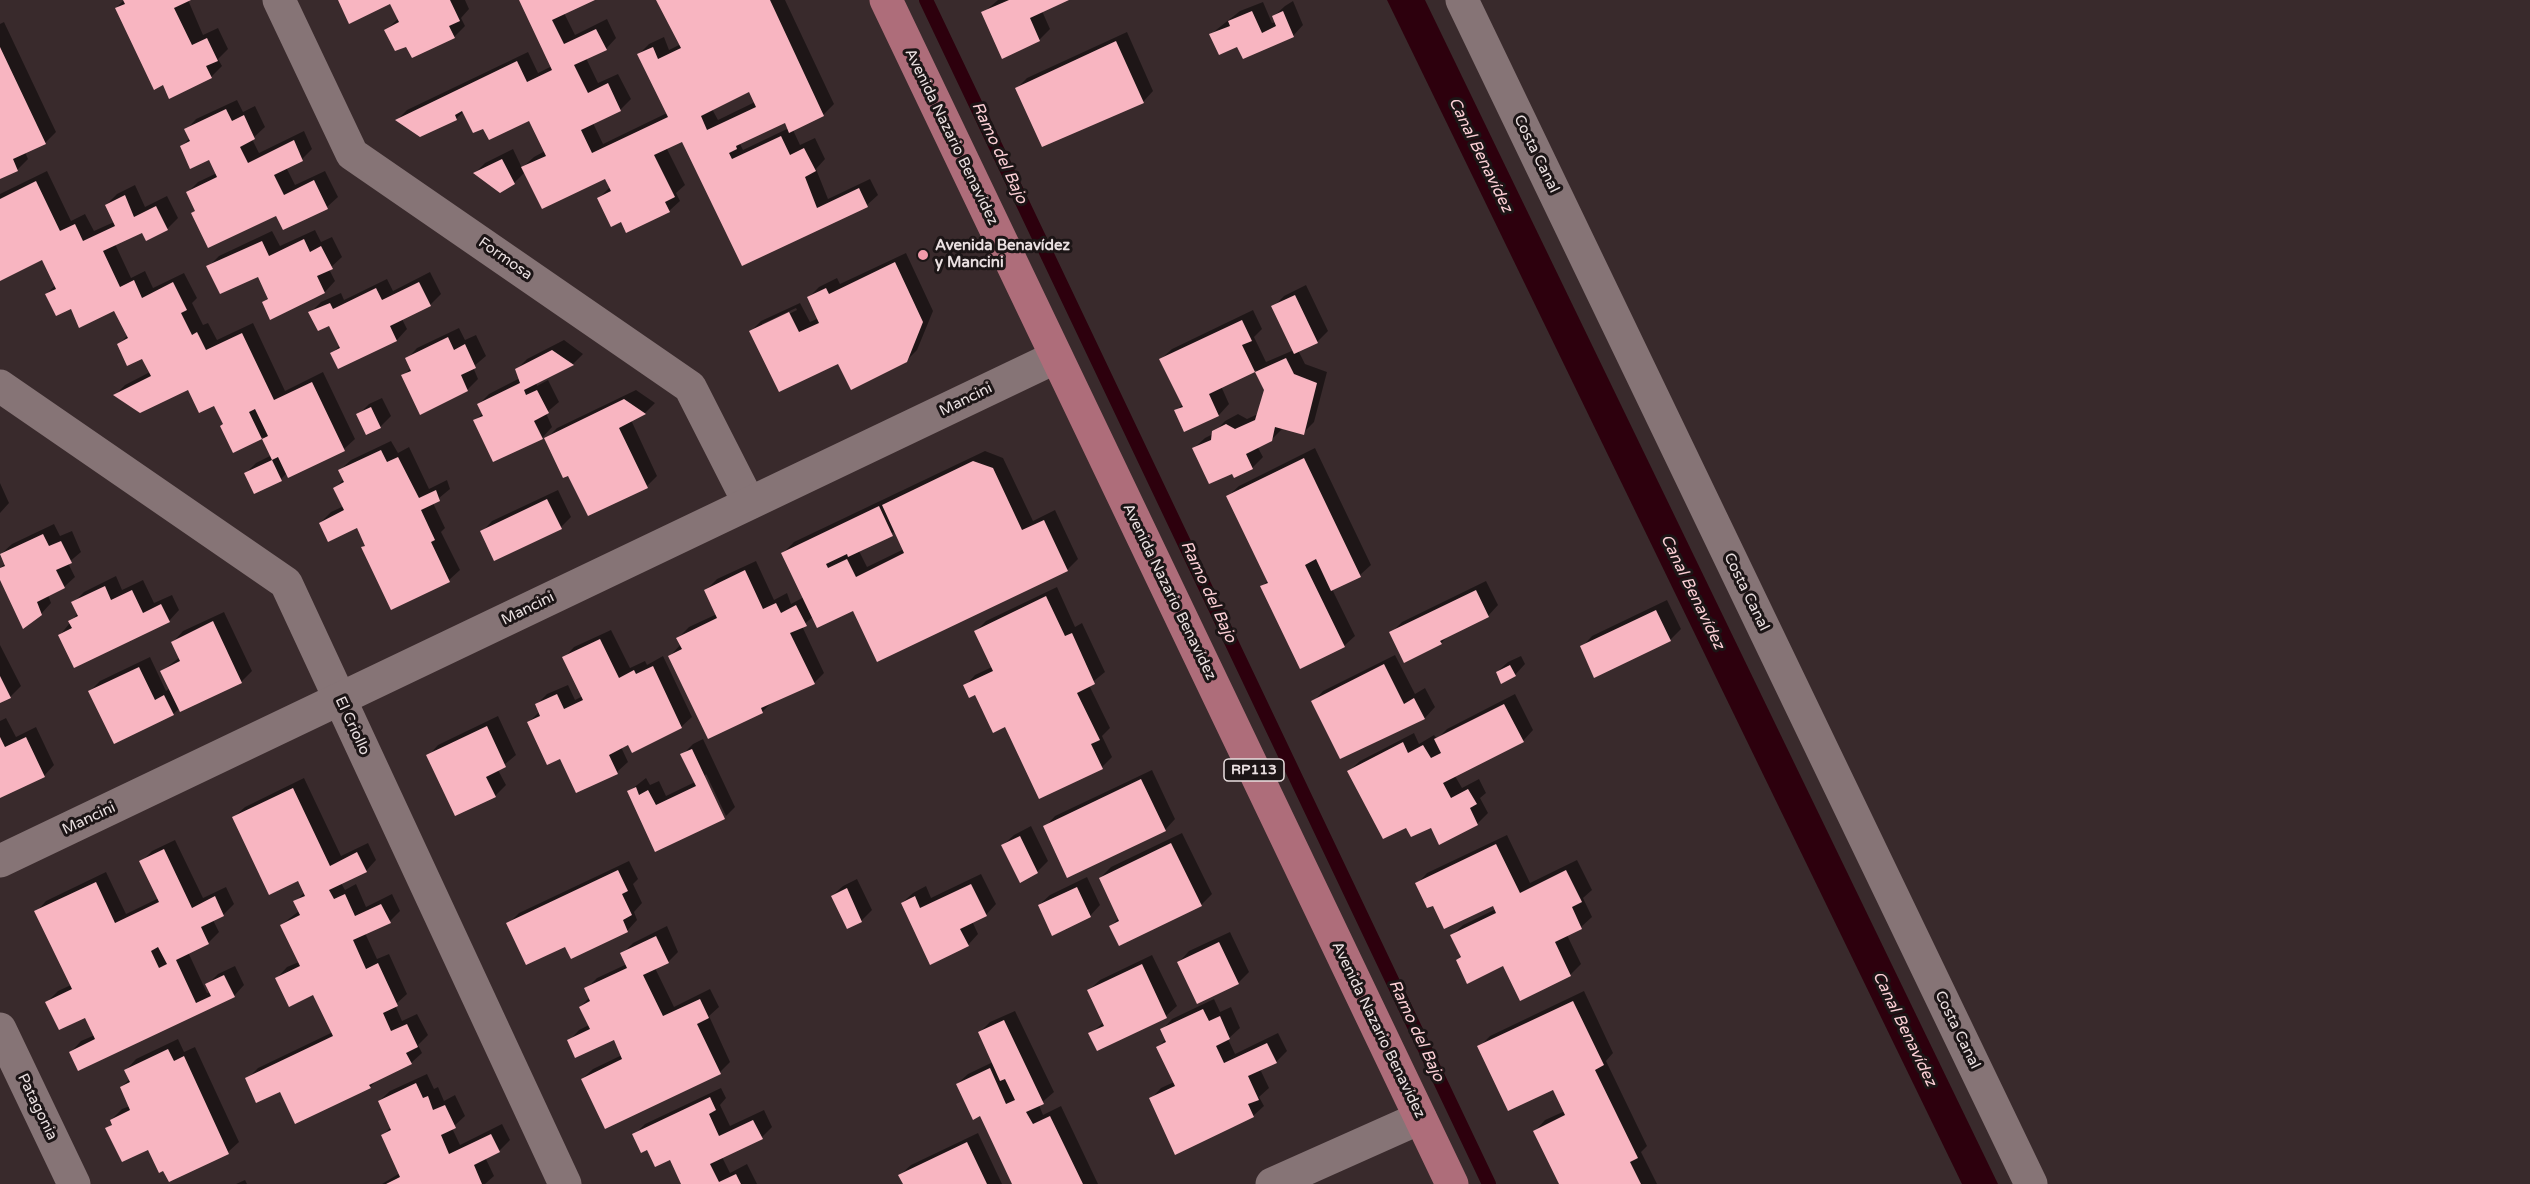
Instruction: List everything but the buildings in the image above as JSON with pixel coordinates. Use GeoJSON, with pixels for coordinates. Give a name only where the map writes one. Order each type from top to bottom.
{"type":"FeatureCollection","features":[{"type":"Feature","properties":{"kind":"main road","name":"Avenida Nazario Benavídez"},"geometry":{"type":"LineString","coordinates":[[886,0],[1452,1184]]}},
{"type":"Feature","properties":{"kind":"street","name":"Formosa"},"geometry":{"type":"LineString","coordinates":[[279,0],[352,154],[690,387],[749,503]]}},
{"type":"Feature","properties":{"kind":"street","name":"Costa Canal"},"geometry":{"type":"LineString","coordinates":[[1462,0],[2031,1184]]}},
{"type":"Feature","properties":{"kind":"street","name":"Mancini"},"geometry":{"type":"LineString","coordinates":[[0,861],[1056,357]]}},
{"type":"Feature","properties":{"kind":"street","name":"El Criollo"},"geometry":{"type":"LineString","coordinates":[[0,386],[286,583],[565,1184]]}},
{"type":"Feature","properties":{"kind":"street","name":"Patagonia"},"geometry":{"type":"LineString","coordinates":[[0,1029],[74,1184]]}},
{"type":"Feature","properties":{"kind":"street"},"geometry":{"type":"LineString","coordinates":[[1272,1184],[1420,1118]]}},
{"type":"Feature","properties":{"kind":"water","name":"Canal Benavídez"},"geometry":{"type":"Polygon","coordinates":[[[1387,0],[1425,0],[1998,1184],[1962,1184],[1387,0]]]}},
{"type":"Feature","properties":{"kind":"waterway","name":"Ramo del Bajo"},"geometry":{"type":"LineString","coordinates":[[926,0],[1489,1184]]}},
{"type":"Feature","properties":{"kind":"place","name":"Avenida Benavídez y Mancini"},"geometry":{"type":"Point","coordinates":[923,255]}}]}
